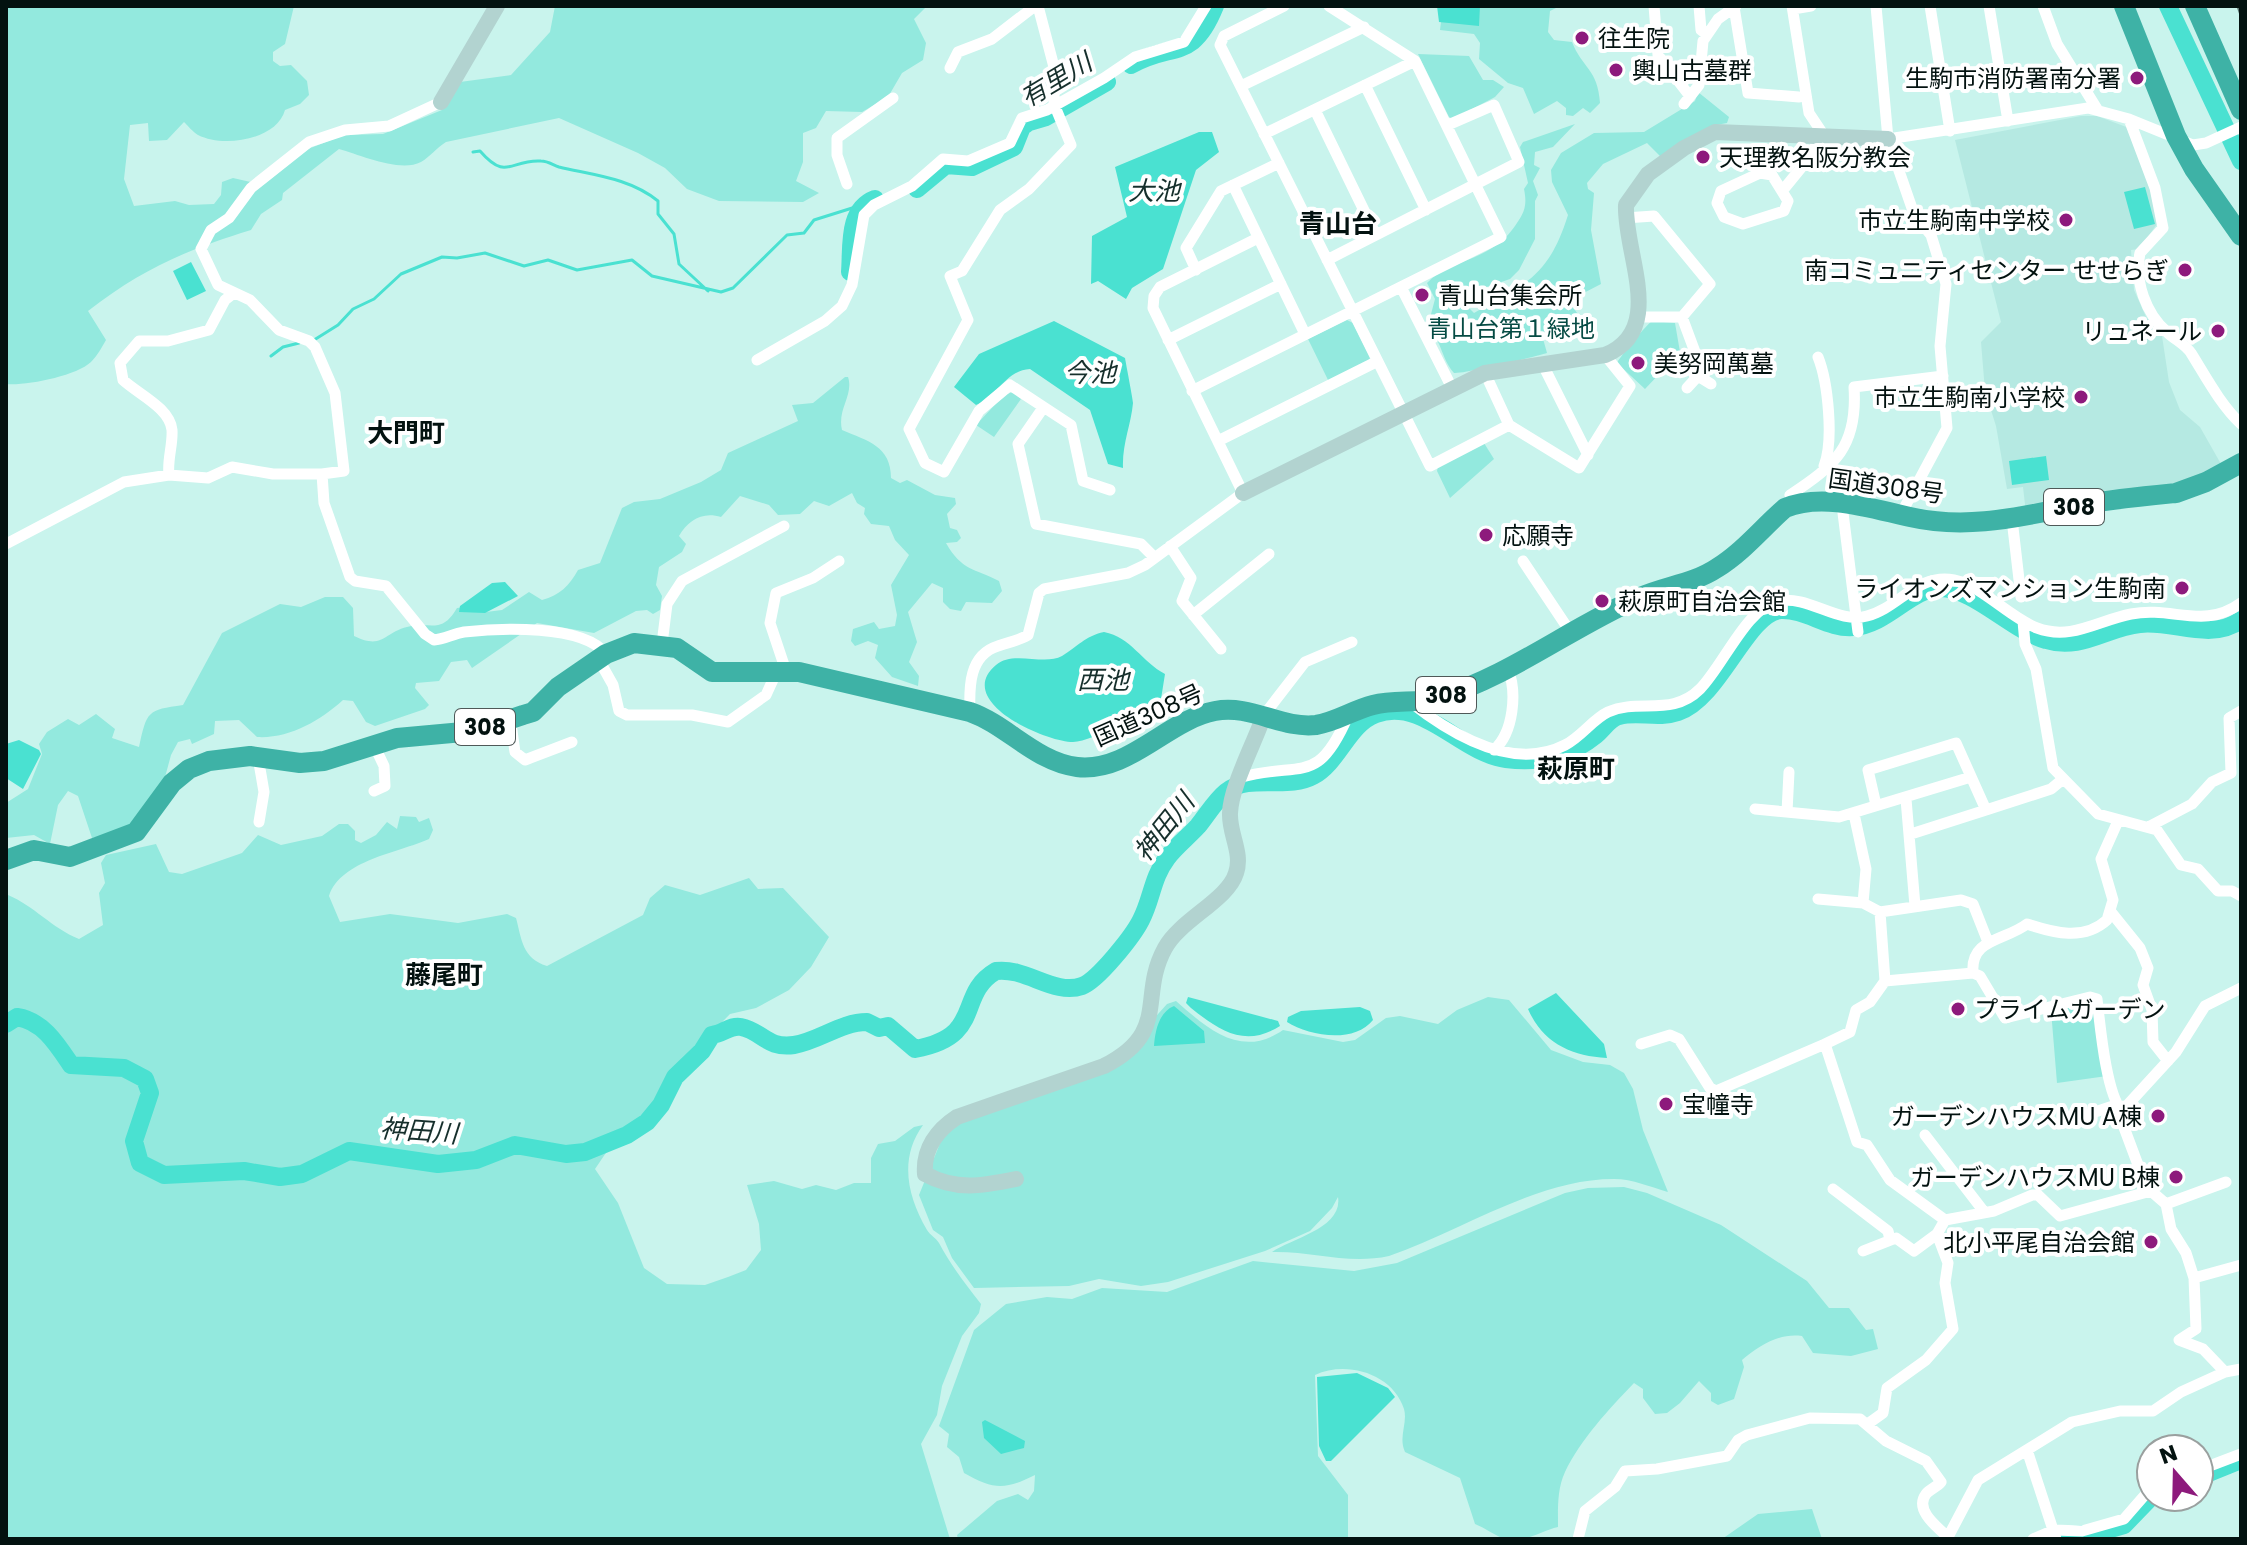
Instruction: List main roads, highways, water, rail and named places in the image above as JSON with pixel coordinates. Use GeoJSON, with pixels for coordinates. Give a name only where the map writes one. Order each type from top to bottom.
{"type":"FeatureCollection","features":[{"type":"Feature","properties":{"kind":"highway"},"geometry":{"type":"LineString","coordinates":[[2113,6],[2153,100],[2194,169],[2241,236]]}},
{"type":"Feature","properties":{"kind":"highway"},"geometry":{"type":"LineString","coordinates":[[2124,6],[2163,96],[2174,131]]}},
{"type":"Feature","properties":{"kind":"highway"},"geometry":{"type":"LineString","coordinates":[[2195,6],[2241,110]]}},
{"type":"Feature","properties":{"kind":"highway","name":"国道308号"},"geometry":{"type":"LineString","coordinates":[[6,860],[34,850],[70,857],[117,840],[146,823],[172,783],[189,769],[218,759],[258,757],[312,763],[375,747],[397,738],[474,731],[533,712],[558,687],[602,657],[634,643],[662,644],[685,652],[712,672],[782,671],[970,712],[1048,758],[1076,767],[1092,767],[1117,760],[1215,711],[1264,715],[1306,726],[1384,702],[1437,698],[1508,669],[1641,596],[1706,576],[1740,551],[1785,508],[1794,504],[1875,507],[1967,524],[2187,490],[2241,463]]}},
{"type":"Feature","properties":{"kind":"water"},"geometry":{"type":"Polygon","coordinates":[[[1437,6],[1480,6],[1479,26],[1439,22],[1437,6]]]}},
{"type":"Feature","properties":{"kind":"water","name":"大池"},"geometry":{"type":"Polygon","coordinates":[[[1199,132],[1212,132],[1219,152],[1196,170],[1163,269],[1132,288],[1126,299],[1098,281],[1091,284],[1092,236],[1127,217],[1115,167],[1199,132]]]}},
{"type":"Feature","properties":{"kind":"water"},"geometry":{"type":"Polygon","coordinates":[[[2145,187],[2155,224],[2134,229],[2124,192],[2145,187]]]}},
{"type":"Feature","properties":{"kind":"water"},"geometry":{"type":"Polygon","coordinates":[[[191,262],[206,291],[187,300],[173,271],[191,262]]]}},
{"type":"Feature","properties":{"kind":"water","name":"今池"},"geometry":{"type":"Polygon","coordinates":[[[1054,321],[1125,358],[1133,403],[1123,468],[1108,464],[1090,410],[1030,369],[1014,374],[976,405],[954,387],[979,354],[1054,321]]]}},
{"type":"Feature","properties":{"kind":"water"},"geometry":{"type":"Polygon","coordinates":[[[2046,456],[2049,480],[2012,485],[2009,461],[2046,456]]]}},
{"type":"Feature","properties":{"kind":"water"},"geometry":{"type":"Polygon","coordinates":[[[505,582],[518,596],[485,613],[459,612],[460,606],[492,583],[505,582]]]}},
{"type":"Feature","properties":{"kind":"water","name":"西池"},"geometry":{"type":"Polygon","coordinates":[[[1104,632],[1122,639],[1165,674],[1161,699],[1118,725],[1094,737],[1073,742],[1060,740],[1008,717],[994,705],[986,692],[986,679],[1003,661],[1055,659],[1086,639],[1104,632]]]}},
{"type":"Feature","properties":{"kind":"water"},"geometry":{"type":"Polygon","coordinates":[[[19,740],[41,754],[23,789],[6,778],[6,744],[19,740]]]}},
{"type":"Feature","properties":{"kind":"water"},"geometry":{"type":"Polygon","coordinates":[[[1556,993],[1604,1044],[1607,1058],[1560,1046],[1534,1021],[1528,1009],[1556,993]]]}},
{"type":"Feature","properties":{"kind":"water"},"geometry":{"type":"Polygon","coordinates":[[[1188,997],[1278,1021],[1280,1026],[1255,1036],[1233,1034],[1212,1024],[1191,1008],[1186,1003],[1188,997]]]}},
{"type":"Feature","properties":{"kind":"water"},"geometry":{"type":"Polygon","coordinates":[[[1174,1006],[1204,1031],[1205,1043],[1154,1046],[1161,1017],[1174,1006]]]}},
{"type":"Feature","properties":{"kind":"water"},"geometry":{"type":"Polygon","coordinates":[[[1360,1007],[1370,1011],[1373,1020],[1365,1028],[1343,1035],[1319,1034],[1287,1022],[1288,1017],[1301,1011],[1360,1007]]]}},
{"type":"Feature","properties":{"kind":"water"},"geometry":{"type":"Polygon","coordinates":[[[1357,1373],[1388,1388],[1395,1397],[1331,1461],[1326,1461],[1319,1446],[1317,1377],[1357,1373]]]}},
{"type":"Feature","properties":{"kind":"water"},"geometry":{"type":"Polygon","coordinates":[[[985,1420],[1025,1441],[1024,1448],[1001,1454],[984,1438],[982,1422],[985,1420]]]}},
{"type":"Feature","properties":{"kind":"waterway","name":"有里川"},"geometry":{"type":"LineString","coordinates":[[1131,65],[1189,43],[1207,24],[1215,6]]}},
{"type":"Feature","properties":{"kind":"waterway"},"geometry":{"type":"LineString","coordinates":[[2168,6],[2241,161]]}},
{"type":"Feature","properties":{"kind":"waterway","name":"有里川"},"geometry":{"type":"LineString","coordinates":[[917,189],[946,165],[972,167],[1014,147],[1022,127],[1029,122],[1046,117],[1107,82]]}},
{"type":"Feature","properties":{"kind":"waterway"},"geometry":{"type":"LineString","coordinates":[[473,152],[480,151],[503,167],[544,161],[623,182],[647,193],[658,201],[658,214],[674,234],[679,264],[708,291]]}},
{"type":"Feature","properties":{"kind":"waterway","name":"有里川"},"geometry":{"type":"LineString","coordinates":[[850,272],[855,220],[866,204],[875,199]]}},
{"type":"Feature","properties":{"kind":"waterway"},"geometry":{"type":"LineString","coordinates":[[314,340],[338,325],[353,309],[374,299],[401,274],[442,257],[485,253],[524,266],[548,260],[577,270],[632,260],[652,276],[721,292],[733,288],[787,235],[804,233],[814,220],[865,204]]}},
{"type":"Feature","properties":{"kind":"waterway"},"geometry":{"type":"LineString","coordinates":[[271,356],[283,347],[299,343]]}},
{"type":"Feature","properties":{"kind":"waterway","name":"神田川"},"geometry":{"type":"LineString","coordinates":[[6,1024],[17,1017],[42,1028],[71,1065],[124,1068],[145,1079],[150,1093],[134,1141],[140,1163],[164,1175],[244,1171],[280,1177],[302,1174],[349,1151],[438,1164],[476,1160],[515,1145],[566,1154],[585,1152],[627,1135],[647,1122],[661,1105],[675,1077],[702,1051],[712,1035],[730,1028],[748,1029],[785,1046],[803,1043],[848,1025],[867,1022],[879,1028],[888,1026],[915,1049],[952,1035],[961,1025],[976,991],[996,971],[1018,973],[1061,987],[1082,986],[1106,967],[1131,936],[1145,912],[1162,866],[1226,792],[1246,783],[1292,782],[1313,776],[1330,762],[1358,726],[1376,714],[1393,711],[1410,713],[1489,755],[1531,760],[1554,757],[1586,743],[1609,721],[1619,716],[1671,714],[1693,704],[1720,674],[1756,625],[1769,614],[1790,611],[1835,625],[1853,627],[1877,620],[1919,594],[1940,588],[1966,595],[2019,628],[2059,643],[2082,641],[2140,624],[2204,630],[2229,626],[2241,620]]}},
{"type":"Feature","properties":{"kind":"waterway"},"geometry":{"type":"LineString","coordinates":[[2215,1471],[2241,1460]]}},
{"type":"Feature","properties":{"kind":"waterway"},"geometry":{"type":"LineString","coordinates":[[2067,1535],[2093,1534],[2124,1525],[2136,1513]]}},
{"type":"Feature","properties":{"kind":"railway"},"geometry":{"type":"LineString","coordinates":[[2238,6],[2241,15]]}},
{"type":"Feature","properties":{"kind":"place","name":"往生院"},"geometry":{"type":"Point","coordinates":[1582,38]}},
{"type":"Feature","properties":{"kind":"place","name":"輿山古墓群"},"geometry":{"type":"Point","coordinates":[1616,70]}},
{"type":"Feature","properties":{"kind":"place","name":"生駒市消防署南分署"},"geometry":{"type":"Point","coordinates":[2137,78]}},
{"type":"Feature","properties":{"kind":"place","name":"天理教名阪分教会"},"geometry":{"type":"Point","coordinates":[1703,157]}},
{"type":"Feature","properties":{"kind":"place","name":"市立生駒南中学校"},"geometry":{"type":"Point","coordinates":[2066,220]}},
{"type":"Feature","properties":{"kind":"place","name":"南コミュニティセンター せせらぎ"},"geometry":{"type":"Point","coordinates":[2185,270]}},
{"type":"Feature","properties":{"kind":"place","name":"青山台集会所"},"geometry":{"type":"Point","coordinates":[1422,295]}},
{"type":"Feature","properties":{"kind":"place","name":"リュネール"},"geometry":{"type":"Point","coordinates":[2218,331]}},
{"type":"Feature","properties":{"kind":"place","name":"美努岡萬墓"},"geometry":{"type":"Point","coordinates":[1638,363]}},
{"type":"Feature","properties":{"kind":"place","name":"市立生駒南小学校"},"geometry":{"type":"Point","coordinates":[2081,397]}},
{"type":"Feature","properties":{"kind":"place","name":"応願寺"},"geometry":{"type":"Point","coordinates":[1486,535]}},
{"type":"Feature","properties":{"kind":"place","name":"ライオンズマンション生駒南"},"geometry":{"type":"Point","coordinates":[2182,588]}},
{"type":"Feature","properties":{"kind":"place","name":"萩原町自治会館"},"geometry":{"type":"Point","coordinates":[1602,601]}},
{"type":"Feature","properties":{"kind":"place","name":"プライムガーデン"},"geometry":{"type":"Point","coordinates":[1958,1009]}},
{"type":"Feature","properties":{"kind":"place","name":"宝幢寺"},"geometry":{"type":"Point","coordinates":[1666,1104]}},
{"type":"Feature","properties":{"kind":"place","name":"ガーデンハウスMU A棟"},"geometry":{"type":"Point","coordinates":[2158,1116]}},
{"type":"Feature","properties":{"kind":"place","name":"ガーデンハウスMU B棟"},"geometry":{"type":"Point","coordinates":[2176,1177]}},
{"type":"Feature","properties":{"kind":"place","name":"北小平尾自治会館"},"geometry":{"type":"Point","coordinates":[2151,1242]}},
{"type":"Feature","properties":{"kind":"district","name":"青山台"},"geometry":{"type":"Point","coordinates":[1338,224]}},
{"type":"Feature","properties":{"kind":"district","name":"大門町"},"geometry":{"type":"Point","coordinates":[406,433]}},
{"type":"Feature","properties":{"kind":"district","name":"萩原町"},"geometry":{"type":"Point","coordinates":[1576,769]}},
{"type":"Feature","properties":{"kind":"district","name":"藤尾町"},"geometry":{"type":"Point","coordinates":[444,975]}},
{"type":"Feature","properties":{"kind":"park label","name":"青山台第１緑地"},"geometry":{"type":"Point","coordinates":[1511,328]}}]}
